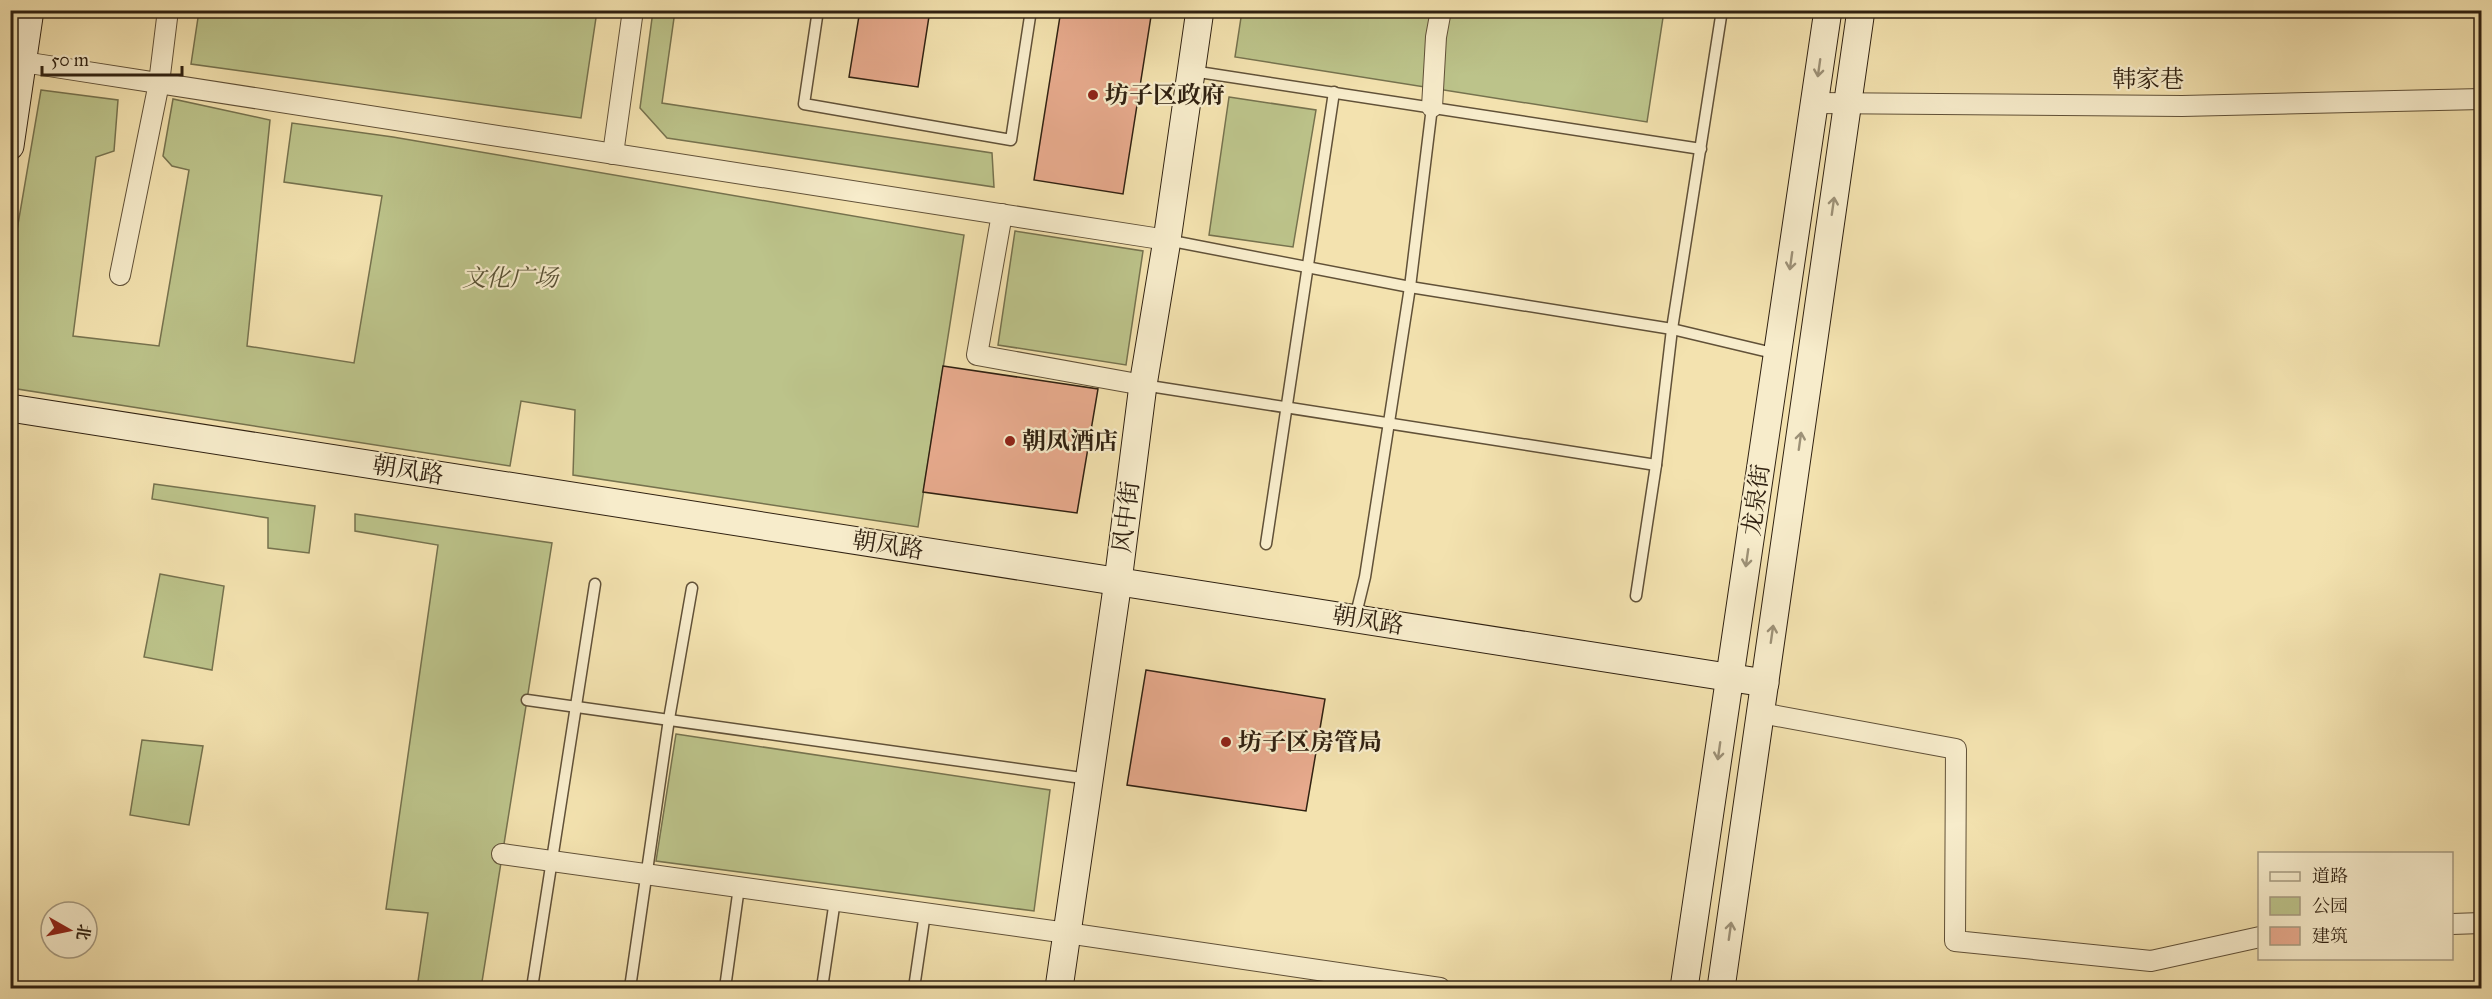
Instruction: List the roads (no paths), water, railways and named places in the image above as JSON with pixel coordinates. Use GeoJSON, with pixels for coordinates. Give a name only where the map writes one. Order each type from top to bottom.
{"type":"FeatureCollection","features":[{"type":"Feature","properties":{"kind":"street"},"geometry":{"type":"LineString","coordinates":[[10,146],[17,63],[30,10]]}},
{"type":"Feature","properties":{"kind":"street"},"geometry":{"type":"LineString","coordinates":[[120,275],[159,83],[168,10]]}},
{"type":"Feature","properties":{"kind":"street"},"geometry":{"type":"LineString","coordinates":[[613,154],[633,10]]}},
{"type":"Feature","properties":{"kind":"street","name":"风中街"},"geometry":{"type":"LineString","coordinates":[[1059,988],[1118,581],[1143,385],[1167,240],[1200,10]]}},
{"type":"Feature","properties":{"kind":"street"},"geometry":{"type":"LineString","coordinates":[[1432,107],[1436,38],[1441,10]]}},
{"type":"Feature","properties":{"kind":"street","name":"龙泉街"},"geometry":{"type":"LineString","coordinates":[[1684,988],[1828,10]]}},
{"type":"Feature","properties":{"kind":"street","name":"龙泉街"},"geometry":{"type":"LineString","coordinates":[[1721,988],[1861,10]]}},
{"type":"Feature","properties":{"kind":"street"},"geometry":{"type":"LineString","coordinates":[[17,63],[159,83],[1167,240]]}},
{"type":"Feature","properties":{"kind":"street","name":"韩家巷"},"geometry":{"type":"LineString","coordinates":[[1814,103],[2182,106],[2481,99]]}},
{"type":"Feature","properties":{"kind":"street"},"geometry":{"type":"LineString","coordinates":[[1002,214],[977,355],[1143,385]]}},
{"type":"Feature","properties":{"kind":"street","name":"朝凤路"},"geometry":{"type":"LineString","coordinates":[[10,408],[1765,682]]}},
{"type":"Feature","properties":{"kind":"street"},"geometry":{"type":"LineString","coordinates":[[1761,713],[1956,748],[1955,940],[2151,961],[2258,937]]}},
{"type":"Feature","properties":{"kind":"street"},"geometry":{"type":"LineString","coordinates":[[502,854],[1440,988]]}},
{"type":"Feature","properties":{"kind":"street"},"geometry":{"type":"LineString","coordinates":[[2453,924],[2481,923]]}},
{"type":"Feature","properties":{"kind":"lane"},"geometry":{"type":"LineString","coordinates":[[818,10],[804,104],[1011,140],[1031,10]]}},
{"type":"Feature","properties":{"kind":"lane"},"geometry":{"type":"LineString","coordinates":[[1636,596],[1656,465],[1672,328],[1722,10]]}},
{"type":"Feature","properties":{"kind":"lane"},"geometry":{"type":"LineString","coordinates":[[1191,71],[1701,149]]}},
{"type":"Feature","properties":{"kind":"lane"},"geometry":{"type":"LineString","coordinates":[[1266,544],[1334,92]]}},
{"type":"Feature","properties":{"kind":"lane"},"geometry":{"type":"LineString","coordinates":[[1355,618],[1365,577],[1410,287],[1432,107]]}},
{"type":"Feature","properties":{"kind":"lane"},"geometry":{"type":"LineString","coordinates":[[1167,240],[1410,287],[1672,328],[1777,355]]}},
{"type":"Feature","properties":{"kind":"lane"},"geometry":{"type":"LineString","coordinates":[[1143,385],[1656,465]]}},
{"type":"Feature","properties":{"kind":"lane"},"geometry":{"type":"LineString","coordinates":[[532,988],[574,706],[595,584]]}},
{"type":"Feature","properties":{"kind":"lane"},"geometry":{"type":"LineString","coordinates":[[630,988],[669,719],[692,588]]}},
{"type":"Feature","properties":{"kind":"lane"},"geometry":{"type":"LineString","coordinates":[[527,700],[1089,779]]}},
{"type":"Feature","properties":{"kind":"lane"},"geometry":{"type":"LineString","coordinates":[[725,988],[739,887]]}},
{"type":"Feature","properties":{"kind":"lane"},"geometry":{"type":"LineString","coordinates":[[822,988],[835,900]]}},
{"type":"Feature","properties":{"kind":"lane"},"geometry":{"type":"LineString","coordinates":[[914,988],[925,913]]}},
{"type":"Feature","properties":{"kind":"place","name":"坊子区政府"},"geometry":{"type":"Point","coordinates":[1093,95]}},
{"type":"Feature","properties":{"kind":"place","name":"朝凤酒店"},"geometry":{"type":"Point","coordinates":[1010,441]}},
{"type":"Feature","properties":{"kind":"place","name":"坊子区房管局"},"geometry":{"type":"Point","coordinates":[1226,742]}},
{"type":"Feature","properties":{"kind":"park label","name":"文化广场"},"geometry":{"type":"Point","coordinates":[510,278]}}]}
